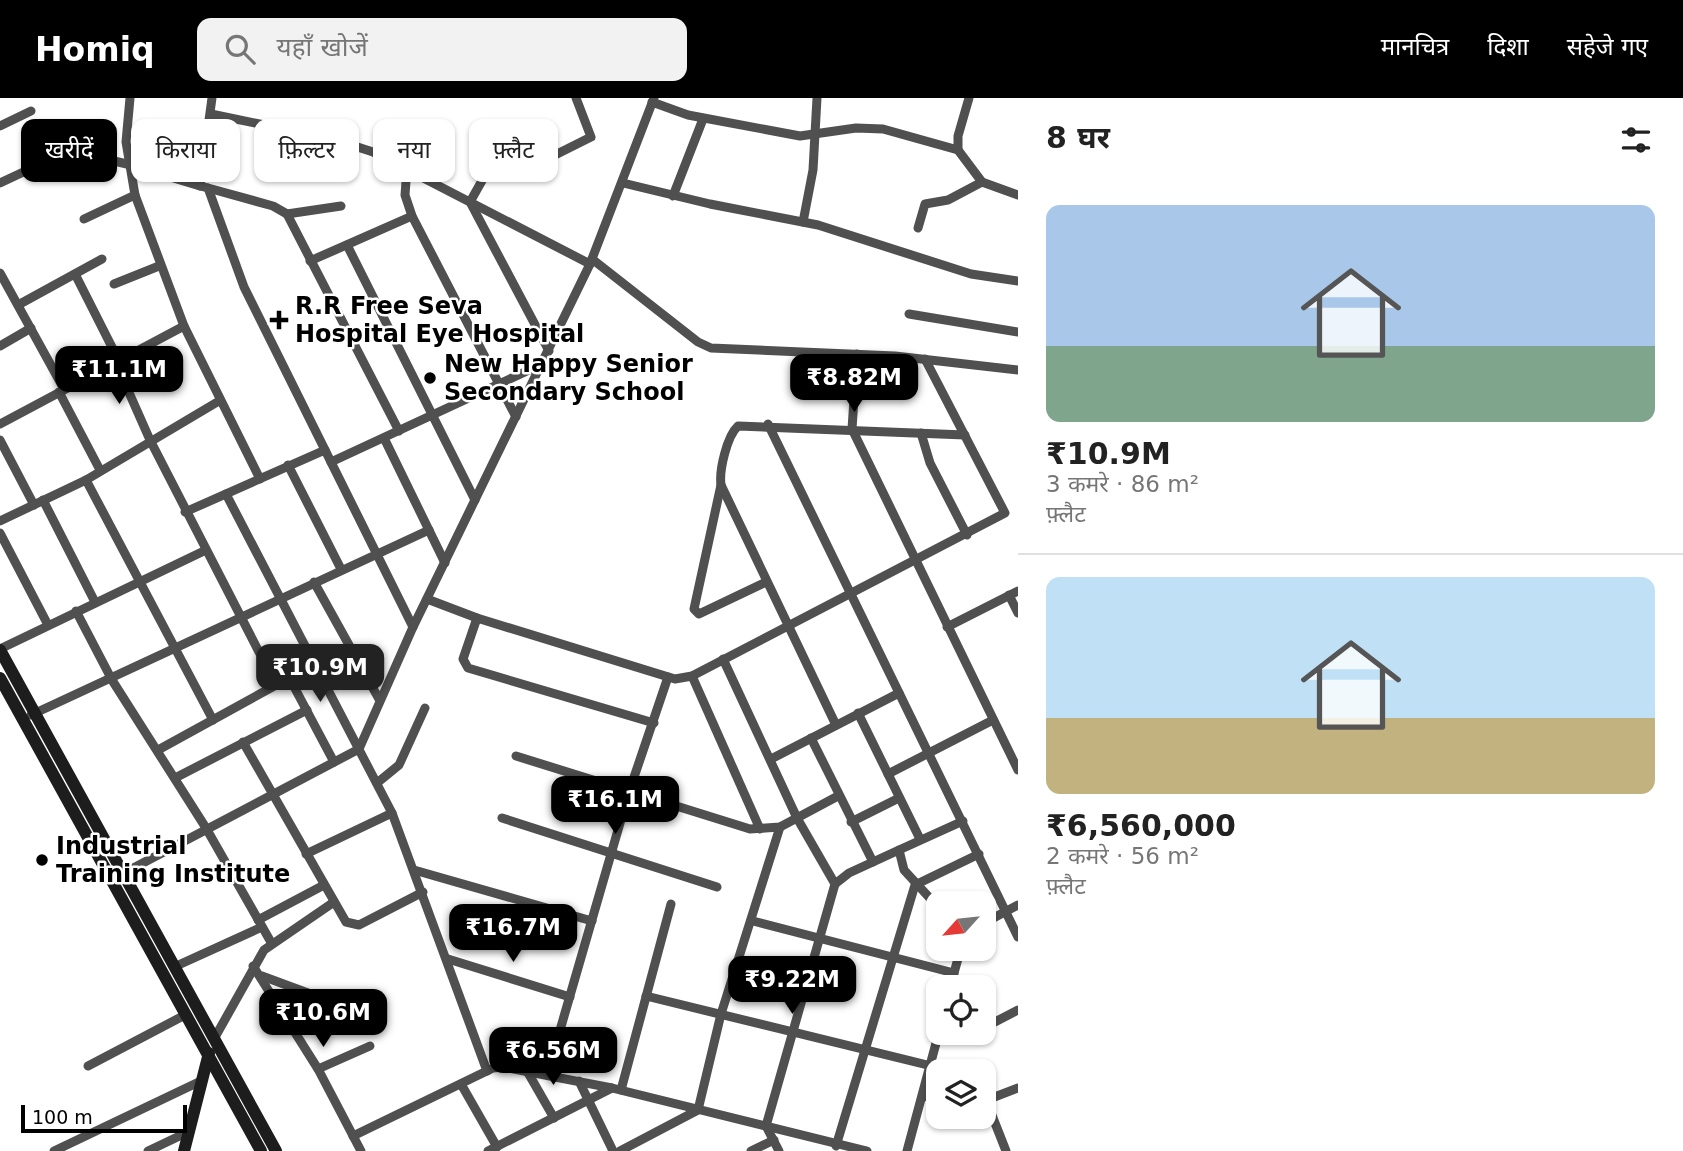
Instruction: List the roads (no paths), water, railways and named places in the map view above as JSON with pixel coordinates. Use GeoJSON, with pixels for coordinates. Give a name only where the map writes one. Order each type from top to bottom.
{"type":"FeatureCollection","features":[{"type":"Feature","properties":{"kind":"main road"},"geometry":{"type":"LineString","coordinates":[[0,649],[28,716],[261,1151]]}},
{"type":"Feature","properties":{"kind":"main road"},"geometry":{"type":"LineString","coordinates":[[0,678],[6,702],[28,716],[122,874],[275,1151]]}},
{"type":"Feature","properties":{"kind":"main road"},"geometry":{"type":"LineString","coordinates":[[184,1151],[214,1039]]}},
{"type":"Feature","properties":{"kind":"street"},"geometry":{"type":"LineString","coordinates":[[130,98],[127,164],[159,266],[219,401],[260,479]]}},
{"type":"Feature","properties":{"kind":"street"},"geometry":{"type":"LineString","coordinates":[[212,98],[204,187],[244,287],[414,627]]}},
{"type":"Feature","properties":{"kind":"street"},"geometry":{"type":"LineString","coordinates":[[558,154],[591,137],[576,98]]}},
{"type":"Feature","properties":{"kind":"street"},"geometry":{"type":"LineString","coordinates":[[803,222],[816,134],[817,98]]}},
{"type":"Feature","properties":{"kind":"street"},"geometry":{"type":"LineString","coordinates":[[969,98],[958,136],[958,150],[982,182],[1018,195]]}},
{"type":"Feature","properties":{"kind":"street"},"geometry":{"type":"LineString","coordinates":[[122,874],[359,749],[379,698],[591,261],[653,100],[703,119],[792,135],[869,127],[958,150]]}},
{"type":"Feature","properties":{"kind":"street"},"geometry":{"type":"LineString","coordinates":[[1,122],[31,111]]}},
{"type":"Feature","properties":{"kind":"street"},"geometry":{"type":"LineString","coordinates":[[211,114],[333,139],[373,155]]}},
{"type":"Feature","properties":{"kind":"street"},"geometry":{"type":"LineString","coordinates":[[673,196],[703,119]]}},
{"type":"Feature","properties":{"kind":"street"},"geometry":{"type":"LineString","coordinates":[[117,162],[273,206],[287,214],[399,431]]}},
{"type":"Feature","properties":{"kind":"street"},"geometry":{"type":"LineString","coordinates":[[0,183],[21,173]]}},
{"type":"Feature","properties":{"kind":"street"},"geometry":{"type":"LineString","coordinates":[[406,182],[405,195],[412,216],[516,417]]}},
{"type":"Feature","properties":{"kind":"street"},"geometry":{"type":"LineString","coordinates":[[433,182],[591,261],[698,342],[711,348],[857,354],[1018,370]]}},
{"type":"Feature","properties":{"kind":"street"},"geometry":{"type":"LineString","coordinates":[[470,202],[481,182]]}},
{"type":"Feature","properties":{"kind":"street"},"geometry":{"type":"LineString","coordinates":[[918,228],[925,204],[948,200],[982,182]]}},
{"type":"Feature","properties":{"kind":"street"},"geometry":{"type":"LineString","coordinates":[[623,183],[673,196],[803,222],[869,239],[971,274],[1018,281]]}},
{"type":"Feature","properties":{"kind":"street"},"geometry":{"type":"LineString","coordinates":[[85,219],[135,195]]}},
{"type":"Feature","properties":{"kind":"street"},"geometry":{"type":"LineString","coordinates":[[470,202],[549,351]]}},
{"type":"Feature","properties":{"kind":"street"},"geometry":{"type":"LineString","coordinates":[[287,214],[341,206]]}},
{"type":"Feature","properties":{"kind":"street"},"geometry":{"type":"LineString","coordinates":[[310,261],[412,216]]}},
{"type":"Feature","properties":{"kind":"street"},"geometry":{"type":"LineString","coordinates":[[347,245],[475,500]]}},
{"type":"Feature","properties":{"kind":"street"},"geometry":{"type":"LineString","coordinates":[[18,305],[102,260]]}},
{"type":"Feature","properties":{"kind":"street"},"geometry":{"type":"LineString","coordinates":[[114,284],[159,266]]}},
{"type":"Feature","properties":{"kind":"street"},"geometry":{"type":"LineString","coordinates":[[0,273],[31,328],[100,470]]}},
{"type":"Feature","properties":{"kind":"street"},"geometry":{"type":"LineString","coordinates":[[75,274],[185,512],[276,685]]}},
{"type":"Feature","properties":{"kind":"street"},"geometry":{"type":"LineString","coordinates":[[909,314],[1018,332]]}},
{"type":"Feature","properties":{"kind":"street"},"geometry":{"type":"LineString","coordinates":[[0,424],[116,360],[184,327]]}},
{"type":"Feature","properties":{"kind":"street"},"geometry":{"type":"LineString","coordinates":[[0,346],[31,328]]}},
{"type":"Feature","properties":{"kind":"street"},"geometry":{"type":"LineString","coordinates":[[857,354],[852,429],[1018,770]]}},
{"type":"Feature","properties":{"kind":"street"},"geometry":{"type":"LineString","coordinates":[[427,599],[477,618],[668,677],[692,676],[851,596],[1005,513],[925,359]]}},
{"type":"Feature","properties":{"kind":"street"},"geometry":{"type":"LineString","coordinates":[[331,462],[542,364]]}},
{"type":"Feature","properties":{"kind":"street"},"geometry":{"type":"LineString","coordinates":[[0,522],[86,480],[219,401]]}},
{"type":"Feature","properties":{"kind":"street"},"geometry":{"type":"LineString","coordinates":[[835,723],[721,485],[720,477],[734,429],[743,424],[768,424],[965,435]]}},
{"type":"Feature","properties":{"kind":"street"},"geometry":{"type":"LineString","coordinates":[[768,424],[1018,937]]}},
{"type":"Feature","properties":{"kind":"street"},"geometry":{"type":"LineString","coordinates":[[921,433],[930,464],[967,535]]}},
{"type":"Feature","properties":{"kind":"street"},"geometry":{"type":"LineString","coordinates":[[384,438],[445,563]]}},
{"type":"Feature","properties":{"kind":"street"},"geometry":{"type":"LineString","coordinates":[[0,440],[95,602]]}},
{"type":"Feature","properties":{"kind":"street"},"geometry":{"type":"LineString","coordinates":[[185,512],[325,450]]}},
{"type":"Feature","properties":{"kind":"street"},"geometry":{"type":"LineString","coordinates":[[288,465],[341,569]]}},
{"type":"Feature","properties":{"kind":"street"},"geometry":{"type":"LineString","coordinates":[[86,480],[213,720]]}},
{"type":"Feature","properties":{"kind":"street"},"geometry":{"type":"LineString","coordinates":[[721,485],[694,606],[695,613],[766,582]]}},
{"type":"Feature","properties":{"kind":"street"},"geometry":{"type":"LineString","coordinates":[[226,495],[392,813],[448,959],[487,1071]]}},
{"type":"Feature","properties":{"kind":"street"},"geometry":{"type":"LineString","coordinates":[[28,716],[112,680],[341,569],[429,530]]}},
{"type":"Feature","properties":{"kind":"street"},"geometry":{"type":"LineString","coordinates":[[0,533],[48,625]]}},
{"type":"Feature","properties":{"kind":"street"},"geometry":{"type":"LineString","coordinates":[[0,649],[206,550]]}},
{"type":"Feature","properties":{"kind":"street"},"geometry":{"type":"LineString","coordinates":[[314,582],[379,698]]}},
{"type":"Feature","properties":{"kind":"street"},"geometry":{"type":"LineString","coordinates":[[947,627],[1014,593],[1018,613]]}},
{"type":"Feature","properties":{"kind":"street"},"geometry":{"type":"LineString","coordinates":[[76,611],[112,680],[206,828],[272,944]]}},
{"type":"Feature","properties":{"kind":"street"},"geometry":{"type":"LineString","coordinates":[[477,618],[463,659],[465,666],[654,723]]}},
{"type":"Feature","properties":{"kind":"street"},"geometry":{"type":"LineString","coordinates":[[723,659],[797,818],[835,884]]}},
{"type":"Feature","properties":{"kind":"street"},"geometry":{"type":"LineString","coordinates":[[692,676],[760,830]]}},
{"type":"Feature","properties":{"kind":"street"},"geometry":{"type":"LineString","coordinates":[[547,1075],[629,792],[668,677]]}},
{"type":"Feature","properties":{"kind":"street"},"geometry":{"type":"LineString","coordinates":[[158,750],[276,685],[291,681],[334,761]]}},
{"type":"Feature","properties":{"kind":"street"},"geometry":{"type":"LineString","coordinates":[[771,759],[835,723],[899,693]]}},
{"type":"Feature","properties":{"kind":"street"},"geometry":{"type":"LineString","coordinates":[[377,783],[399,765],[425,708]]}},
{"type":"Feature","properties":{"kind":"street"},"geometry":{"type":"LineString","coordinates":[[175,778],[307,710]]}},
{"type":"Feature","properties":{"kind":"street"},"geometry":{"type":"LineString","coordinates":[[858,712],[920,839]]}},
{"type":"Feature","properties":{"kind":"street"},"geometry":{"type":"LineString","coordinates":[[888,774],[993,720]]}},
{"type":"Feature","properties":{"kind":"street"},"geometry":{"type":"LineString","coordinates":[[811,738],[873,862]]}},
{"type":"Feature","properties":{"kind":"street"},"geometry":{"type":"LineString","coordinates":[[243,742],[346,922],[354,926],[423,892]]}},
{"type":"Feature","properties":{"kind":"street"},"geometry":{"type":"LineString","coordinates":[[516,756],[742,827],[760,830],[780,827],[838,796]]}},
{"type":"Feature","properties":{"kind":"street"},"geometry":{"type":"LineString","coordinates":[[851,822],[899,798]]}},
{"type":"Feature","properties":{"kind":"street"},"geometry":{"type":"LineString","coordinates":[[306,854],[392,813]]}},
{"type":"Feature","properties":{"kind":"street"},"geometry":{"type":"LineString","coordinates":[[502,818],[612,851],[717,887]]}},
{"type":"Feature","properties":{"kind":"street"},"geometry":{"type":"LineString","coordinates":[[779,1151],[766,1126],[835,884],[840,878],[963,821]]}},
{"type":"Feature","properties":{"kind":"street"},"geometry":{"type":"LineString","coordinates":[[620,1151],[698,1110],[721,1014],[753,921],[780,827]]}},
{"type":"Feature","properties":{"kind":"street"},"geometry":{"type":"LineString","coordinates":[[899,850],[900,861],[915,885],[926,896]]}},
{"type":"Feature","properties":{"kind":"street"},"geometry":{"type":"LineString","coordinates":[[836,1146],[915,885],[979,854]]}},
{"type":"Feature","properties":{"kind":"street"},"geometry":{"type":"LineString","coordinates":[[414,870],[592,921]]}},
{"type":"Feature","properties":{"kind":"street"},"geometry":{"type":"LineString","coordinates":[[174,967],[260,923],[324,885]]}},
{"type":"Feature","properties":{"kind":"street"},"geometry":{"type":"LineString","coordinates":[[214,1039],[253,966],[272,944],[334,902]]}},
{"type":"Feature","properties":{"kind":"street"},"geometry":{"type":"LineString","coordinates":[[616,1089],[646,996],[671,904]]}},
{"type":"Feature","properties":{"kind":"street"},"geometry":{"type":"LineString","coordinates":[[996,916],[1018,905]]}},
{"type":"Feature","properties":{"kind":"street"},"geometry":{"type":"LineString","coordinates":[[753,921],[954,974],[958,961]]}},
{"type":"Feature","properties":{"kind":"street"},"geometry":{"type":"LineString","coordinates":[[448,959],[570,997]]}},
{"type":"Feature","properties":{"kind":"street"},"geometry":{"type":"LineString","coordinates":[[253,966],[318,1069],[361,1151]]}},
{"type":"Feature","properties":{"kind":"street"},"geometry":{"type":"LineString","coordinates":[[260,976],[354,1010]]}},
{"type":"Feature","properties":{"kind":"street"},"geometry":{"type":"LineString","coordinates":[[646,996],[926,1064]]}},
{"type":"Feature","properties":{"kind":"street"},"geometry":{"type":"LineString","coordinates":[[996,1022],[1017,1013]]}},
{"type":"Feature","properties":{"kind":"street"},"geometry":{"type":"LineString","coordinates":[[88,1066],[186,1015]]}},
{"type":"Feature","properties":{"kind":"street"},"geometry":{"type":"LineString","coordinates":[[318,1069],[370,1046]]}},
{"type":"Feature","properties":{"kind":"street"},"geometry":{"type":"LineString","coordinates":[[353,1136],[487,1071],[503,1067],[616,1089],[836,1146],[867,1151]]}},
{"type":"Feature","properties":{"kind":"street"},"geometry":{"type":"LineString","coordinates":[[527,1071],[554,1118]]}},
{"type":"Feature","properties":{"kind":"street"},"geometry":{"type":"LineString","coordinates":[[54,1151],[203,1080]]}},
{"type":"Feature","properties":{"kind":"street"},"geometry":{"type":"LineString","coordinates":[[579,1081],[613,1151]]}},
{"type":"Feature","properties":{"kind":"street"},"geometry":{"type":"LineString","coordinates":[[461,1084],[492,1149],[588,1100],[616,1089]]}},
{"type":"Feature","properties":{"kind":"street"},"geometry":{"type":"LineString","coordinates":[[906,1151],[926,1084]]}},
{"type":"Feature","properties":{"kind":"street"},"geometry":{"type":"LineString","coordinates":[[996,1095],[1018,1088]]}},
{"type":"Feature","properties":{"kind":"street"},"geometry":{"type":"LineString","coordinates":[[996,1127],[1006,1151]]}},
{"type":"Feature","properties":{"kind":"street"},"geometry":{"type":"LineString","coordinates":[[148,1151],[190,1131]]}},
{"type":"Feature","properties":{"kind":"street"},"geometry":{"type":"LineString","coordinates":[[751,1151],[774,1140]]}},
{"type":"Feature","properties":{"kind":"place","name":"R.R Free Seva Hospital Eye Hospital"},"geometry":{"type":"Point","coordinates":[279,320]}},
{"type":"Feature","properties":{"kind":"place","name":"New Happy Senior Secondary School"},"geometry":{"type":"Point","coordinates":[430,378]}},
{"type":"Feature","properties":{"kind":"place","name":"Industrial Training Institute"},"geometry":{"type":"Point","coordinates":[42,860]}}]}
